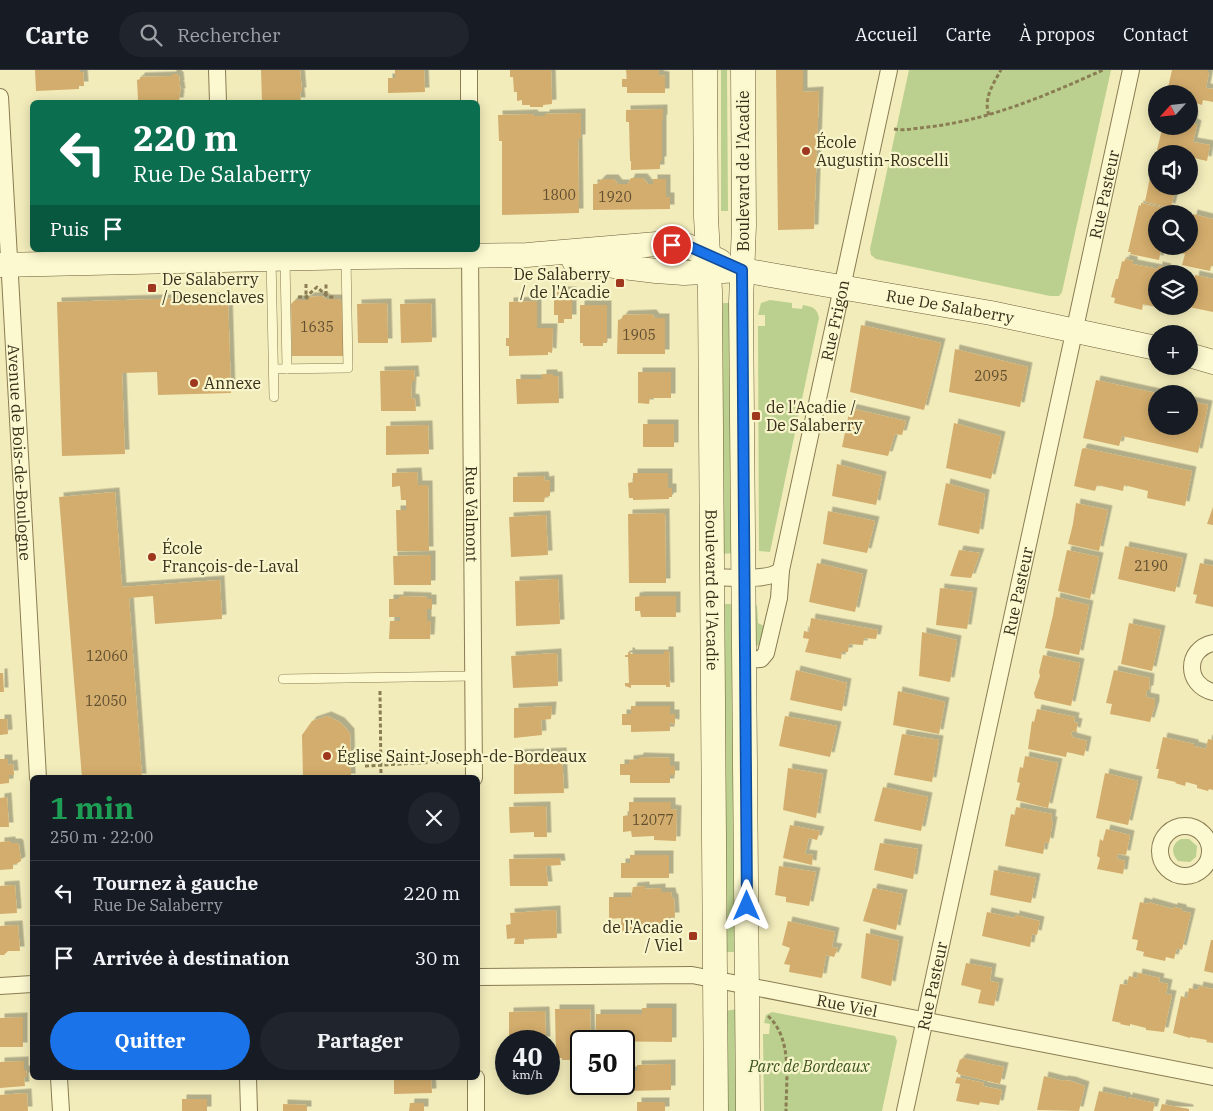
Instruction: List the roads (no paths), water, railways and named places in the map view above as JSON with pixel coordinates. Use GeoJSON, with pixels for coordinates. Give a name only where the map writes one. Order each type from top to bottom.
{"type":"FeatureCollection","features":[{"type":"Feature","properties":{"kind":"main road","name":"Boulevard de l'Acadie"},"geometry":{"type":"LineString","coordinates":[[705,70],[706,217],[709,264],[716,1111]]}},
{"type":"Feature","properties":{"kind":"main road","name":"Boulevard de l'Acadie"},"geometry":{"type":"LineString","coordinates":[[743,70],[744,225],[742,270],[748,1111]]}},
{"type":"Feature","properties":{"kind":"main road","name":"Rue De Salaberry"},"geometry":{"type":"LineString","coordinates":[[5,265],[223,255],[278,259],[470,252],[526,255],[657,244],[688,246],[709,264],[1074,329],[1148,346]]}},
{"type":"Feature","properties":{"kind":"main road"},"geometry":{"type":"LineString","coordinates":[[1198,358],[1213,362]]}},
{"type":"Feature","properties":{"kind":"street"},"geometry":{"type":"LineString","coordinates":[[217,70],[218,100]]}},
{"type":"Feature","properties":{"kind":"street"},"geometry":{"type":"LineString","coordinates":[[469,70],[469,100]]}},
{"type":"Feature","properties":{"kind":"street","name":"Rue Frigon"},"geometry":{"type":"LineString","coordinates":[[745,660],[761,659],[766,653],[778,598],[781,570],[889,70]]}},
{"type":"Feature","properties":{"kind":"street","name":"Rue Pasteur"},"geometry":{"type":"LineString","coordinates":[[905,1111],[1131,70]]}},
{"type":"Feature","properties":{"kind":"street","name":"Avenue de Bois-de-Boulogne"},"geometry":{"type":"LineString","coordinates":[[0,97],[6,320],[38,775]]}},
{"type":"Feature","properties":{"kind":"street","name":"Rue Valmont"},"geometry":{"type":"LineString","coordinates":[[470,252],[474,775]]}},
{"type":"Feature","properties":{"kind":"street"},"geometry":{"type":"LineString","coordinates":[[712,577],[769,576],[781,570]]}},
{"type":"Feature","properties":{"kind":"street"},"geometry":{"type":"LineString","coordinates":[[1213,643],[1199,650],[1194,658],[1192,667],[1193,676],[1198,684],[1213,692]]}},
{"type":"Feature","properties":{"kind":"street","name":"Rue Viel"},"geometry":{"type":"LineString","coordinates":[[480,977],[692,975],[1213,1077]]}},
{"type":"Feature","properties":{"kind":"street"},"geometry":{"type":"LineString","coordinates":[[0,986],[30,984]]}},
{"type":"Feature","properties":{"kind":"street"},"geometry":{"type":"LineString","coordinates":[[59,1080],[61,1111]]}},
{"type":"Feature","properties":{"kind":"street"},"geometry":{"type":"LineString","coordinates":[[248,1080],[249,1111]]}},
{"type":"Feature","properties":{"kind":"street"},"geometry":{"type":"LineString","coordinates":[[476,1080],[476,1111]]}},
{"type":"Feature","properties":{"kind":"lane"},"geometry":{"type":"LineString","coordinates":[[274,369],[348,368],[346,257]]}},
{"type":"Feature","properties":{"kind":"lane"},"geometry":{"type":"LineString","coordinates":[[278,259],[287,368]]}},
{"type":"Feature","properties":{"kind":"lane"},"geometry":{"type":"LineString","coordinates":[[274,397],[278,259]]}},
{"type":"Feature","properties":{"kind":"lane"},"geometry":{"type":"LineString","coordinates":[[283,679],[473,676]]}},
{"type":"Feature","properties":{"kind":"place","name":"École Augustin-Roscelli"},"geometry":{"type":"Point","coordinates":[806,151]}},
{"type":"Feature","properties":{"kind":"place","name":"De Salaberry / de l'Acadie"},"geometry":{"type":"Point","coordinates":[620,283]}},
{"type":"Feature","properties":{"kind":"place","name":"De Salaberry / Desenclaves"},"geometry":{"type":"Point","coordinates":[152,288]}},
{"type":"Feature","properties":{"kind":"place","name":"Annexe"},"geometry":{"type":"Point","coordinates":[194,383]}},
{"type":"Feature","properties":{"kind":"place","name":"de l'Acadie / De Salaberry"},"geometry":{"type":"Point","coordinates":[756,416]}},
{"type":"Feature","properties":{"kind":"place","name":"École François-de-Laval"},"geometry":{"type":"Point","coordinates":[152,557]}},
{"type":"Feature","properties":{"kind":"place","name":"Église Saint-Joseph-de-Bordeaux"},"geometry":{"type":"Point","coordinates":[327,756]}},
{"type":"Feature","properties":{"kind":"place","name":"de l'Acadie / Viel"},"geometry":{"type":"Point","coordinates":[693,936]}},
{"type":"Feature","properties":{"kind":"park label","name":"Parc de Bordeaux"},"geometry":{"type":"Point","coordinates":[809,1066]}}]}
